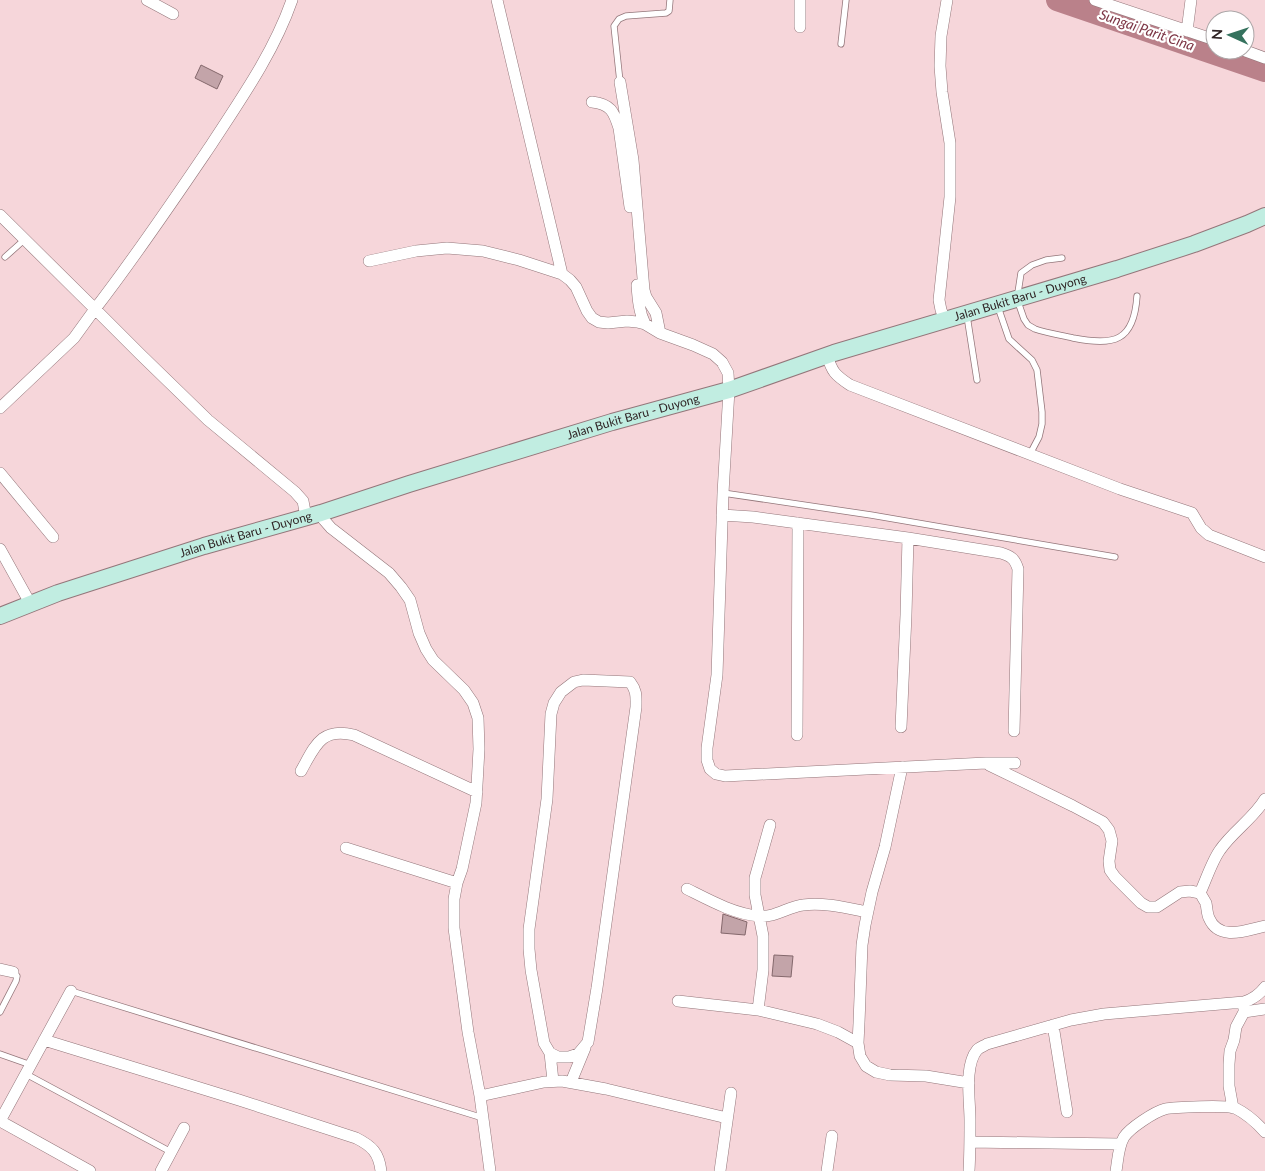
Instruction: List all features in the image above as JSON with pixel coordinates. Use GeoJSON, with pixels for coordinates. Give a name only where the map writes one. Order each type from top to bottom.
{"type":"FeatureCollection","features":[{"type":"Feature","properties":{"kind":"main road","name":"Jalan Bukit Baru - Duyong"},"geometry":{"type":"LineString","coordinates":[[0,616],[67,590],[204,546],[313,515],[612,422],[729,390],[827,355],[1118,269],[1186,247],[1265,216]]}},
{"type":"Feature","properties":{"kind":"street"},"geometry":{"type":"LineString","coordinates":[[147,0],[173,14]]}},
{"type":"Feature","properties":{"kind":"street"},"geometry":{"type":"LineString","coordinates":[[0,408],[74,338],[160,221],[235,108],[274,42],[287,16],[292,0]]}},
{"type":"Feature","properties":{"kind":"street"},"geometry":{"type":"LineString","coordinates":[[497,0],[562,274]]}},
{"type":"Feature","properties":{"kind":"street"},"geometry":{"type":"LineString","coordinates":[[800,0],[800,27]]}},
{"type":"Feature","properties":{"kind":"street"},"geometry":{"type":"LineString","coordinates":[[945,320],[939,300],[950,197],[950,143],[940,66],[941,36],[947,0]]}},
{"type":"Feature","properties":{"kind":"street"},"geometry":{"type":"LineString","coordinates":[[1095,0],[1112,3],[1205,36]]}},
{"type":"Feature","properties":{"kind":"street"},"geometry":{"type":"LineString","coordinates":[[1187,30],[1191,0]]}},
{"type":"Feature","properties":{"kind":"street"},"geometry":{"type":"LineString","coordinates":[[620,82],[633,160],[644,290],[656,313],[660,333]]}},
{"type":"Feature","properties":{"kind":"street"},"geometry":{"type":"LineString","coordinates":[[592,102],[606,105],[616,117],[630,204],[639,307],[645,324]]}},
{"type":"Feature","properties":{"kind":"street"},"geometry":{"type":"LineString","coordinates":[[0,215],[208,420],[295,492],[313,515],[324,520],[331,528],[389,573],[402,587],[410,600],[419,633],[433,660],[464,690],[473,703],[478,718],[477,792],[473,822],[454,899],[454,928],[490,1171]]}},
{"type":"Feature","properties":{"kind":"street"},"geometry":{"type":"LineString","coordinates":[[368,261],[416,251],[446,248],[483,251],[519,260],[562,274],[570,280],[576,287],[587,311],[592,318],[599,322],[627,321],[645,324],[660,333],[713,354],[722,362],[728,373],[729,390],[722,515],[717,675],[707,748],[707,760],[710,769],[716,774],[725,776],[986,763],[1015,764]]}},
{"type":"Feature","properties":{"kind":"street"},"geometry":{"type":"LineString","coordinates":[[827,355],[830,366],[836,376],[850,385],[1120,489],[1192,513],[1209,535],[1265,557]]}},
{"type":"Feature","properties":{"kind":"street"},"geometry":{"type":"LineString","coordinates":[[0,472],[53,537]]}},
{"type":"Feature","properties":{"kind":"street"},"geometry":{"type":"LineString","coordinates":[[722,515],[753,516],[908,538],[1010,556],[1015,560],[1018,575],[1014,731]]}},
{"type":"Feature","properties":{"kind":"street"},"geometry":{"type":"LineString","coordinates":[[796,735],[798,523]]}},
{"type":"Feature","properties":{"kind":"street"},"geometry":{"type":"LineString","coordinates":[[901,727],[908,538]]}},
{"type":"Feature","properties":{"kind":"street"},"geometry":{"type":"LineString","coordinates":[[0,549],[30,603]]}},
{"type":"Feature","properties":{"kind":"street"},"geometry":{"type":"LineString","coordinates":[[553,1081],[550,1054],[544,1043],[529,949],[529,929],[546,799],[551,714],[554,703],[562,692],[574,682],[584,680],[630,682],[635,688],[636,707],[597,988],[588,1042],[571,1082]]}},
{"type":"Feature","properties":{"kind":"street"},"geometry":{"type":"LineString","coordinates":[[300,771],[316,745],[334,733],[344,732],[362,738],[477,792]]}},
{"type":"Feature","properties":{"kind":"street"},"geometry":{"type":"LineString","coordinates":[[986,763],[1103,822],[1109,830],[1112,841],[1109,861],[1110,870],[1141,903],[1148,907],[1158,906],[1180,892],[1190,891],[1200,893],[1206,902],[1209,918],[1214,927],[1223,932],[1233,933],[1265,926]]}},
{"type":"Feature","properties":{"kind":"street"},"geometry":{"type":"LineString","coordinates":[[902,767],[885,847],[867,912],[862,946],[858,1043],[860,1056],[866,1066],[876,1072],[890,1075],[926,1076],[969,1083]]}},
{"type":"Feature","properties":{"kind":"street"},"geometry":{"type":"LineString","coordinates":[[1200,893],[1219,851],[1265,799]]}},
{"type":"Feature","properties":{"kind":"street"},"geometry":{"type":"LineString","coordinates":[[758,1010],[763,970],[763,936],[755,895],[755,878],[770,825]]}},
{"type":"Feature","properties":{"kind":"street"},"geometry":{"type":"LineString","coordinates":[[346,848],[457,883]]}},
{"type":"Feature","properties":{"kind":"street"},"geometry":{"type":"LineString","coordinates":[[687,889],[743,914],[771,916],[804,904],[867,912]]}},
{"type":"Feature","properties":{"kind":"street"},"geometry":{"type":"LineString","coordinates":[[0,969],[14,972]]}},
{"type":"Feature","properties":{"kind":"street"},"geometry":{"type":"LineString","coordinates":[[1233,1108],[1228,1064],[1236,1027],[1244,1007],[1261,993],[1265,987]]}},
{"type":"Feature","properties":{"kind":"street"},"geometry":{"type":"LineString","coordinates":[[71,991],[0,1121],[90,1171]]}},
{"type":"Feature","properties":{"kind":"street"},"geometry":{"type":"LineString","coordinates":[[678,1002],[758,1010],[817,1024],[838,1032],[858,1043]]}},
{"type":"Feature","properties":{"kind":"street"},"geometry":{"type":"LineString","coordinates":[[970,1171],[969,1083],[970,1068],[978,1048],[1071,1020],[1104,1014],[1244,1007],[1265,1009]]}},
{"type":"Feature","properties":{"kind":"street"},"geometry":{"type":"LineString","coordinates":[[1053,1026],[1067,1112]]}},
{"type":"Feature","properties":{"kind":"street"},"geometry":{"type":"LineString","coordinates":[[44,1040],[356,1138],[367,1144],[375,1152],[380,1164],[380,1171]]}},
{"type":"Feature","properties":{"kind":"street"},"geometry":{"type":"LineString","coordinates":[[550,1054],[569,1057],[578,1054],[588,1042]]}},
{"type":"Feature","properties":{"kind":"street"},"geometry":{"type":"LineString","coordinates":[[480,1096],[544,1082],[571,1082],[727,1118]]}},
{"type":"Feature","properties":{"kind":"street"},"geometry":{"type":"LineString","coordinates":[[720,1171],[731,1093]]}},
{"type":"Feature","properties":{"kind":"street"},"geometry":{"type":"LineString","coordinates":[[1116,1171],[1120,1144],[1125,1135],[1151,1116],[1166,1109],[1216,1106],[1233,1108],[1258,1124],[1265,1132]]}},
{"type":"Feature","properties":{"kind":"street"},"geometry":{"type":"LineString","coordinates":[[161,1171],[184,1128]]}},
{"type":"Feature","properties":{"kind":"street"},"geometry":{"type":"LineString","coordinates":[[827,1171],[832,1136]]}},
{"type":"Feature","properties":{"kind":"street"},"geometry":{"type":"LineString","coordinates":[[970,1142],[1120,1144]]}},
{"type":"Feature","properties":{"kind":"lane"},"geometry":{"type":"LineString","coordinates":[[620,82],[614,26],[619,19],[626,16],[666,13],[669,11],[670,0]]}},
{"type":"Feature","properties":{"kind":"lane"},"geometry":{"type":"LineString","coordinates":[[841,44],[846,0]]}},
{"type":"Feature","properties":{"kind":"lane"},"geometry":{"type":"LineString","coordinates":[[5,257],[24,240]]}},
{"type":"Feature","properties":{"kind":"lane"},"geometry":{"type":"LineString","coordinates":[[1062,258],[1046,260],[1032,265],[1021,273],[1017,299],[1024,319],[1028,325],[1035,329],[1092,342],[1106,342],[1117,339],[1126,332],[1133,320],[1137,296]]}},
{"type":"Feature","properties":{"kind":"lane"},"geometry":{"type":"LineString","coordinates":[[997,305],[1009,340],[1032,360],[1036,370],[1042,424],[1039,437],[1030,454]]}},
{"type":"Feature","properties":{"kind":"lane"},"geometry":{"type":"LineString","coordinates":[[966,314],[977,380]]}},
{"type":"Feature","properties":{"kind":"lane"},"geometry":{"type":"LineString","coordinates":[[723,493],[871,515],[1115,557]]}},
{"type":"Feature","properties":{"kind":"lane"},"geometry":{"type":"LineString","coordinates":[[0,1012],[16,981],[17,976],[14,972]]}},
{"type":"Feature","properties":{"kind":"lane"},"geometry":{"type":"LineString","coordinates":[[71,991],[483,1118]]}},
{"type":"Feature","properties":{"kind":"lane"},"geometry":{"type":"LineString","coordinates":[[0,1054],[171,1152]]}},
{"type":"Feature","properties":{"kind":"building"},"geometry":{"type":"Polygon","coordinates":[[[201,65],[223,76],[217,89],[195,78],[201,65]]]}},
{"type":"Feature","properties":{"kind":"building"},"geometry":{"type":"Polygon","coordinates":[[[723,914],[747,922],[745,935],[721,933],[723,914]]]}},
{"type":"Feature","properties":{"kind":"building"},"geometry":{"type":"Polygon","coordinates":[[[774,955],[793,956],[791,977],[772,976],[774,955]]]}},
{"type":"Feature","properties":{"kind":"waterway","name":"Sungai Parit Cina"},"geometry":{"type":"LineString","coordinates":[[1057,0],[1265,71]]}}]}
